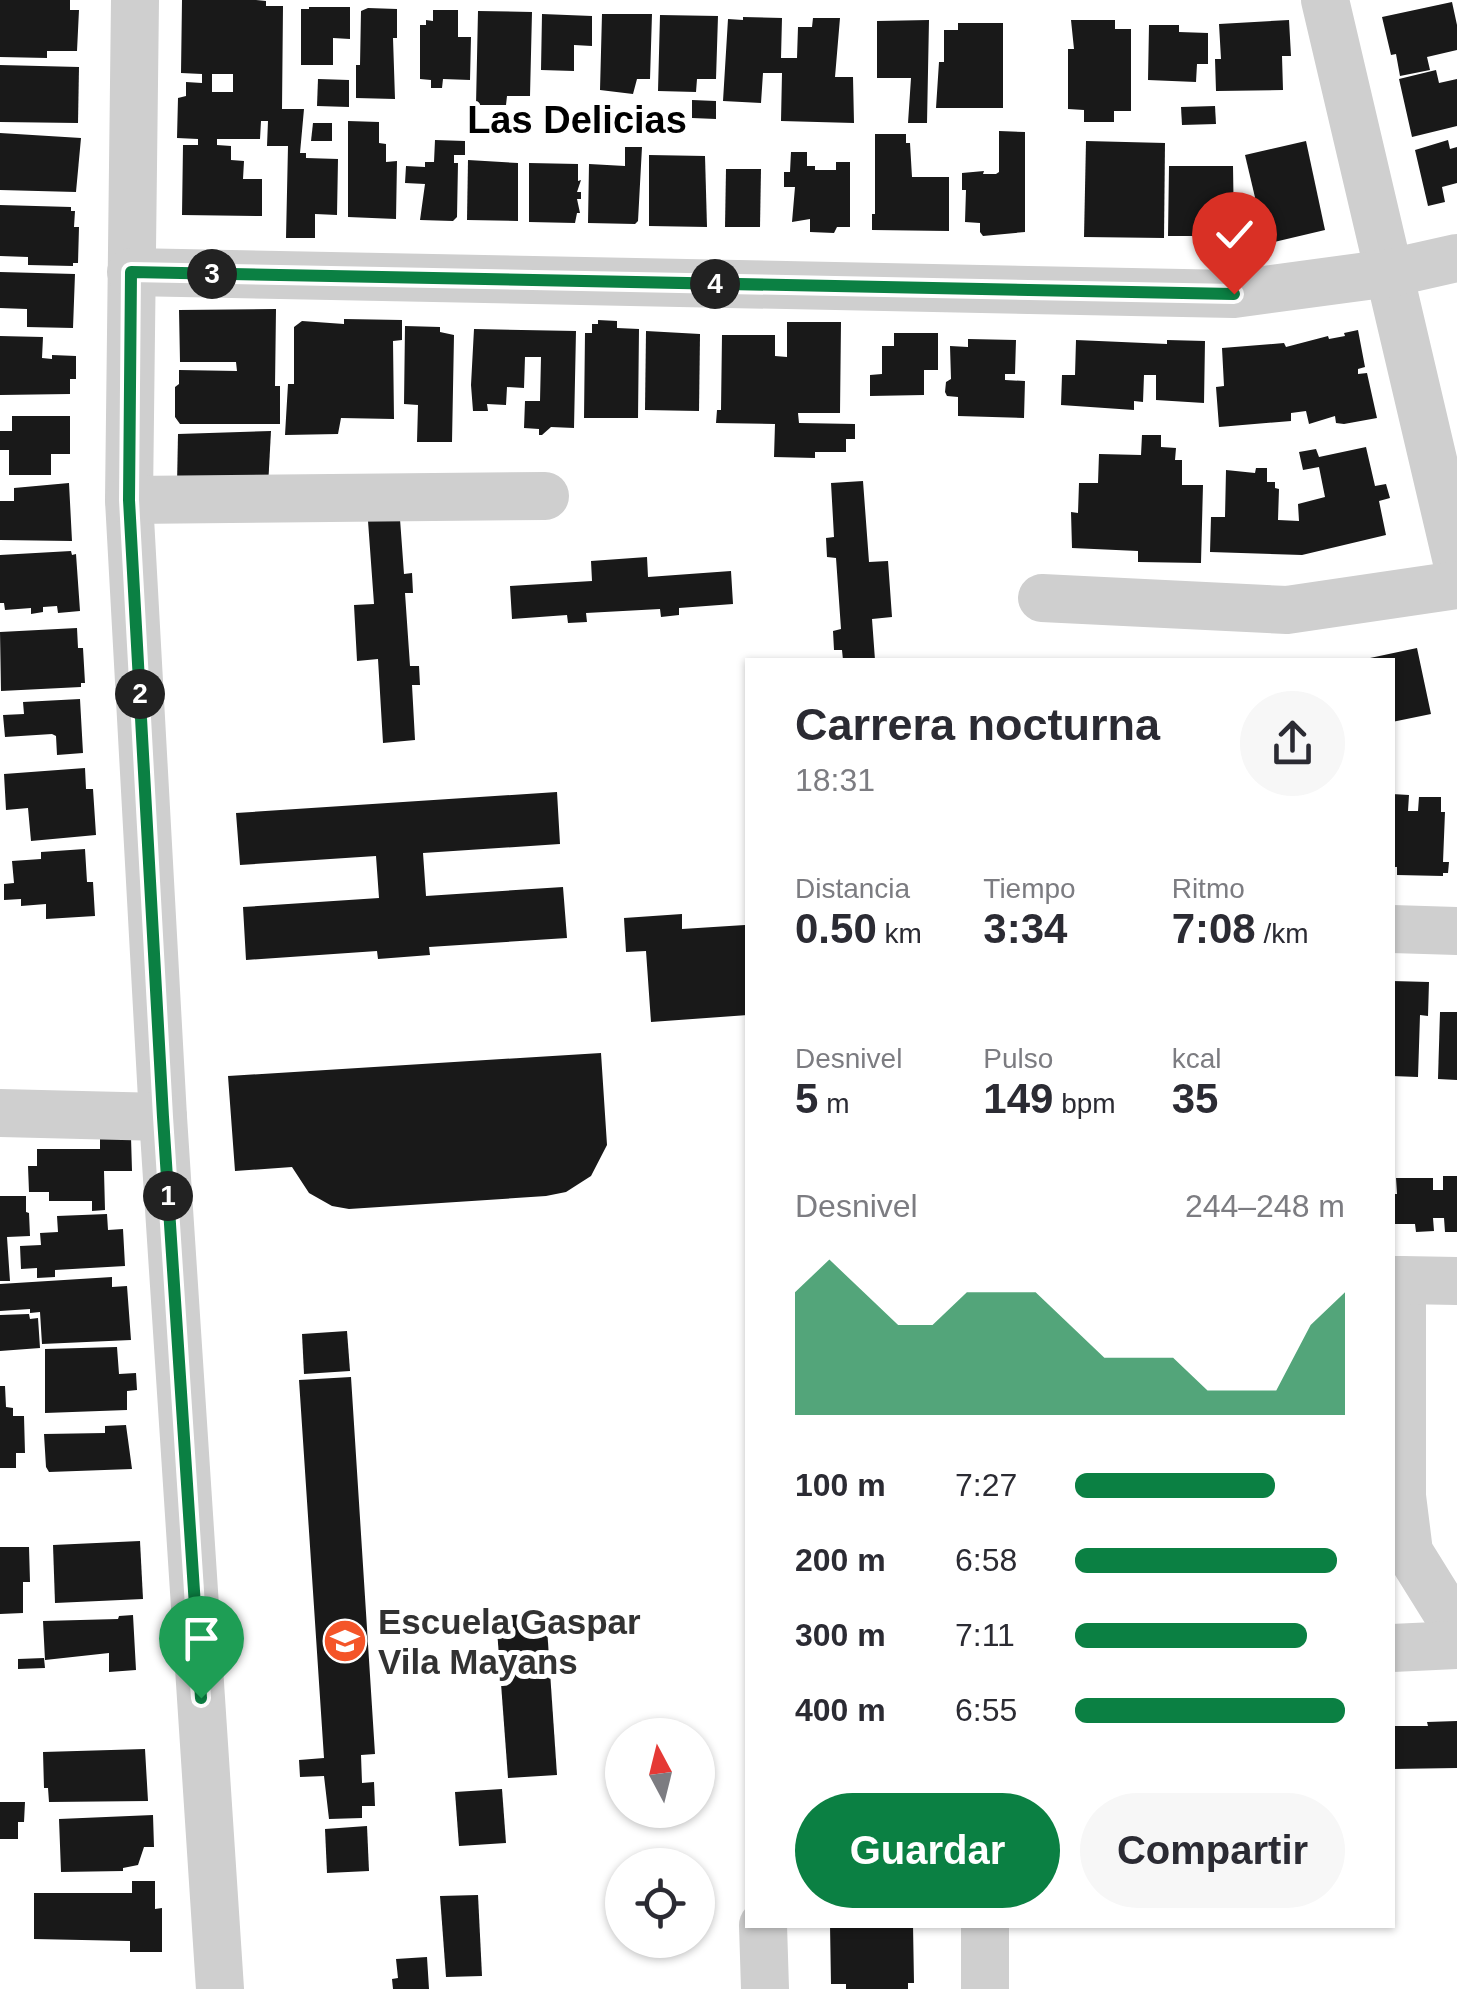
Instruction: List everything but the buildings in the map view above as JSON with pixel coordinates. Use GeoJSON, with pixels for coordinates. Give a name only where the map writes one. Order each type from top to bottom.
{"type":"FeatureCollection","features":[{"type":"Feature","properties":{"kind":"street"},"geometry":{"type":"LineString","coordinates":[[135,0],[129,500],[163,1117],[220,1989]]}},
{"type":"Feature","properties":{"kind":"street"},"geometry":{"type":"LineString","coordinates":[[1325,0],[1457,562]]}},
{"type":"Feature","properties":{"kind":"street"},"geometry":{"type":"LineString","coordinates":[[131,272],[1234,294],[1390,273],[1457,258]]}},
{"type":"Feature","properties":{"kind":"street"},"geometry":{"type":"LineString","coordinates":[[129,500],[545,496]]}},
{"type":"Feature","properties":{"kind":"street"},"geometry":{"type":"LineString","coordinates":[[1042,598],[1286,610],[1457,585]]}},
{"type":"Feature","properties":{"kind":"street"},"geometry":{"type":"LineString","coordinates":[[1395,930],[1457,931]]}},
{"type":"Feature","properties":{"kind":"street"},"geometry":{"type":"LineString","coordinates":[[0,1113],[163,1117]]}},
{"type":"Feature","properties":{"kind":"street"},"geometry":{"type":"LineString","coordinates":[[1457,1281],[1397,1280],[1402,1496],[1408,1552],[1457,1629]]}},
{"type":"Feature","properties":{"kind":"street"},"geometry":{"type":"LineString","coordinates":[[1395,1648],[1457,1645]]}},
{"type":"Feature","properties":{"kind":"street"},"geometry":{"type":"LineString","coordinates":[[763,1928],[765,1989]]}},
{"type":"Feature","properties":{"kind":"street"},"geometry":{"type":"LineString","coordinates":[[985,1989],[986,1928]]}},
{"type":"Feature","properties":{"kind":"place","name":"Escuela Gaspar Vila Mayans"},"geometry":{"type":"Point","coordinates":[345,1641]}},
{"type":"Feature","properties":{"kind":"district","name":"Las Delicias"},"geometry":{"type":"Point","coordinates":[577,120]}},
{"type":"Feature","properties":{"kind":"route"},"geometry":{"type":"LineString","coordinates":[[201,1698],[163,1117],[129,500],[131,272],[1234,294]]}}]}
